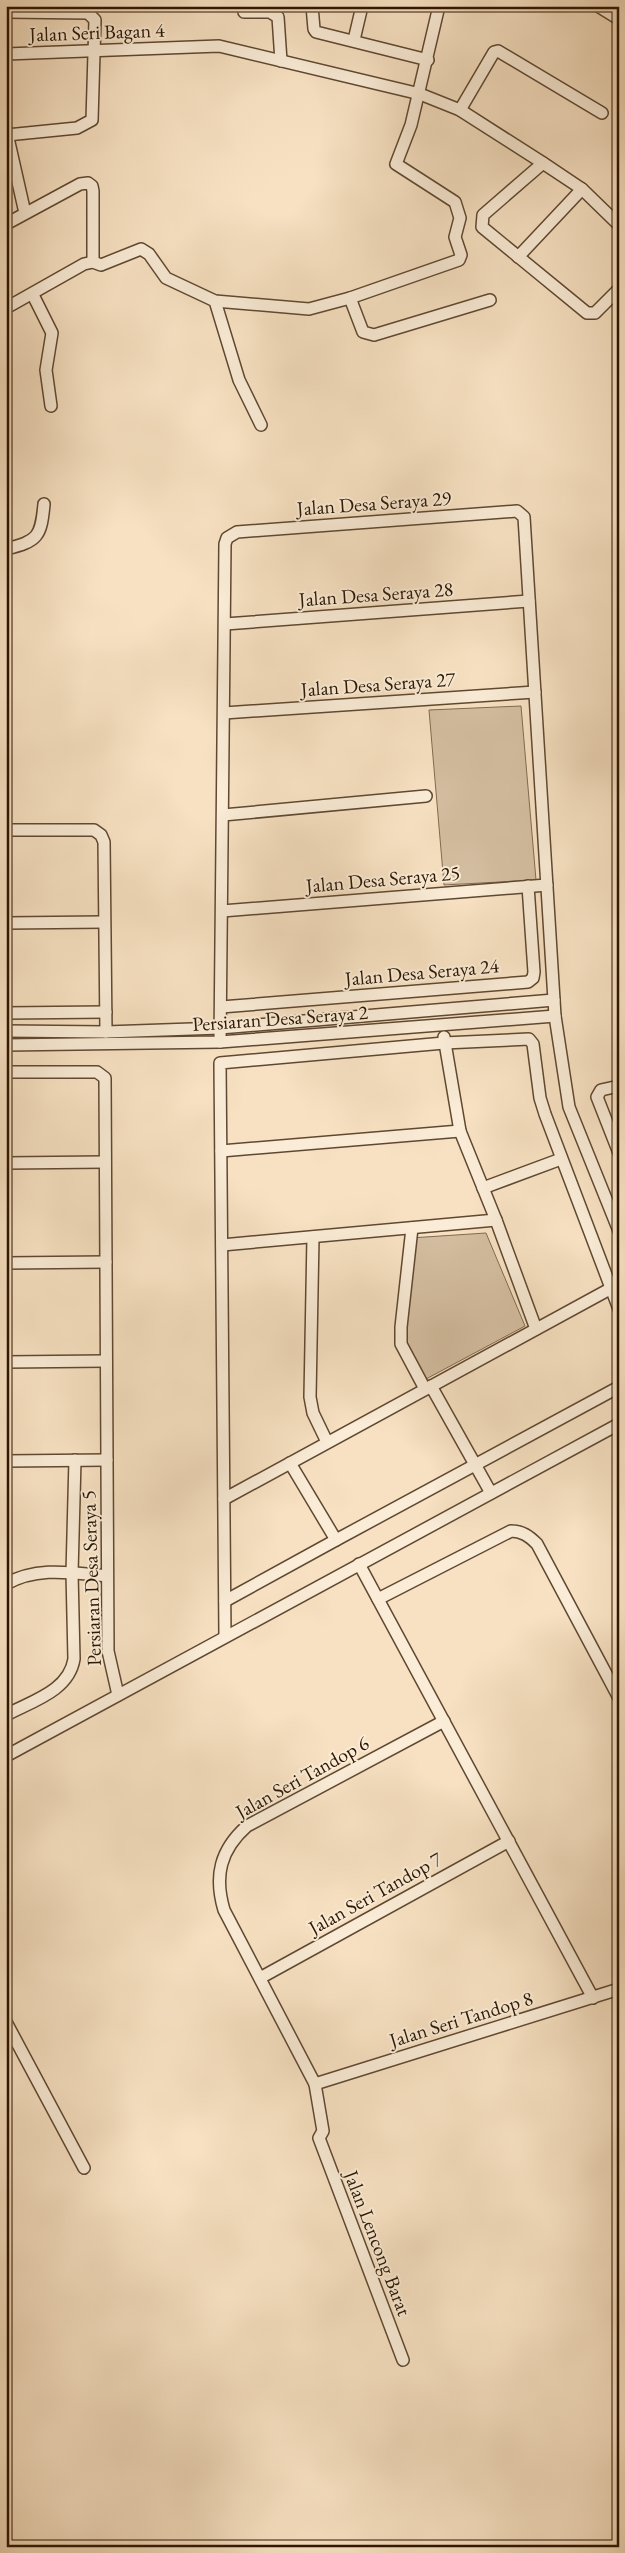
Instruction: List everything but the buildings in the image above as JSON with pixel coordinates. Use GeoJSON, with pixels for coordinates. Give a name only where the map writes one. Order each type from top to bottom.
{"type":"FeatureCollection","features":[{"type":"Feature","properties":{"kind":"street"},"geometry":{"type":"LineString","coordinates":[[312,6],[314,30],[316,32],[428,60]]}},
{"type":"Feature","properties":{"kind":"street"},"geometry":{"type":"LineString","coordinates":[[354,40],[362,6]]}},
{"type":"Feature","properties":{"kind":"street"},"geometry":{"type":"LineString","coordinates":[[6,308],[84,264],[93,262],[101,265],[142,249],[149,254],[166,278],[215,301],[309,309],[350,298],[459,260],[462,254],[455,237],[460,218],[455,202],[396,164],[412,125],[439,6]]}},
{"type":"Feature","properties":{"kind":"street"},"geometry":{"type":"LineString","coordinates":[[598,6],[619,19]]}},
{"type":"Feature","properties":{"kind":"street"},"geometry":{"type":"LineString","coordinates":[[6,12],[88,13],[95,20],[92,120],[77,128],[7,132],[26,213]]}},
{"type":"Feature","properties":{"kind":"street"},"geometry":{"type":"LineString","coordinates":[[244,12],[270,12],[278,17],[281,61]]}},
{"type":"Feature","properties":{"kind":"street","name":"Jalan Seri Bagan 4"},"geometry":{"type":"LineString","coordinates":[[6,54],[219,46],[420,94],[460,110],[543,163],[582,189],[619,225]]}},
{"type":"Feature","properties":{"kind":"street"},"geometry":{"type":"LineString","coordinates":[[460,110],[494,52],[498,51],[602,113]]}},
{"type":"Feature","properties":{"kind":"street"},"geometry":{"type":"LineString","coordinates":[[543,163],[483,215],[482,226],[587,313],[596,313],[619,288]]}},
{"type":"Feature","properties":{"kind":"street"},"geometry":{"type":"LineString","coordinates":[[6,224],[80,184],[88,183],[92,186],[93,262]]}},
{"type":"Feature","properties":{"kind":"street"},"geometry":{"type":"LineString","coordinates":[[518,257],[582,189]]}},
{"type":"Feature","properties":{"kind":"street"},"geometry":{"type":"LineString","coordinates":[[33,294],[50,324],[52,334],[46,370],[51,406]]}},
{"type":"Feature","properties":{"kind":"street"},"geometry":{"type":"LineString","coordinates":[[350,298],[363,332],[374,334],[490,300]]}},
{"type":"Feature","properties":{"kind":"street"},"geometry":{"type":"LineString","coordinates":[[215,301],[239,380],[262,425]]}},
{"type":"Feature","properties":{"kind":"street"},"geometry":{"type":"LineString","coordinates":[[6,549],[32,541],[38,536],[43,522],[44,504]]}},
{"type":"Feature","properties":{"kind":"street","name":"Jalan Desa Seraya 29"},"geometry":{"type":"LineString","coordinates":[[225,624],[225,544],[227,538],[237,532],[516,511],[524,517],[529,601]]}},
{"type":"Feature","properties":{"kind":"street"},"geometry":{"type":"LineString","coordinates":[[529,601],[555,1016],[569,1107],[619,1231]]}},
{"type":"Feature","properties":{"kind":"street","name":"Jalan Desa Seraya 28"},"geometry":{"type":"LineString","coordinates":[[225,624],[529,601]]}},
{"type":"Feature","properties":{"kind":"street"},"geometry":{"type":"LineString","coordinates":[[220,1042],[225,624]]}},
{"type":"Feature","properties":{"kind":"street","name":"Jalan Desa Seraya 27"},"geometry":{"type":"LineString","coordinates":[[224,713],[535,692]]}},
{"type":"Feature","properties":{"kind":"street"},"geometry":{"type":"LineString","coordinates":[[223,815],[426,796]]}},
{"type":"Feature","properties":{"kind":"street"},"geometry":{"type":"LineString","coordinates":[[6,830],[97,831],[104,842],[106,1032]]}},
{"type":"Feature","properties":{"kind":"street","name":"Jalan Desa Seraya 25"},"geometry":{"type":"LineString","coordinates":[[222,910],[547,885]]}},
{"type":"Feature","properties":{"kind":"street","name":"Jalan Desa Seraya 24"},"geometry":{"type":"LineString","coordinates":[[221,1007],[528,982],[533,978],[534,972],[528,886]]}},
{"type":"Feature","properties":{"kind":"street"},"geometry":{"type":"LineString","coordinates":[[6,923],[104,922]]}},
{"type":"Feature","properties":{"kind":"street","name":"Persiaran Desa Seraya 2"},"geometry":{"type":"LineString","coordinates":[[6,1030],[106,1032],[220,1028],[554,1000]]}},
{"type":"Feature","properties":{"kind":"street"},"geometry":{"type":"LineString","coordinates":[[6,1013],[106,1012]]}},
{"type":"Feature","properties":{"kind":"street","name":"Persiaran Desa Seraya 2"},"geometry":{"type":"LineString","coordinates":[[6,1044],[220,1042],[555,1016]]}},
{"type":"Feature","properties":{"kind":"street"},"geometry":{"type":"LineString","coordinates":[[442,1026],[460,1131],[496,1220],[536,1329]]}},
{"type":"Feature","properties":{"kind":"street"},"geometry":{"type":"LineString","coordinates":[[225,1636],[220,1063],[444,1043],[529,1039],[533,1044],[540,1098],[561,1159],[615,1286],[619,1309]]}},
{"type":"Feature","properties":{"kind":"street","name":"Persiaran Desa Seraya 5"},"geometry":{"type":"LineString","coordinates":[[6,1072],[102,1074],[105,1078],[108,1651],[118,1695]]}},
{"type":"Feature","properties":{"kind":"street"},"geometry":{"type":"LineString","coordinates":[[619,1086],[601,1090],[597,1098],[619,1153]]}},
{"type":"Feature","properties":{"kind":"street"},"geometry":{"type":"LineString","coordinates":[[221,1151],[460,1131]]}},
{"type":"Feature","properties":{"kind":"street"},"geometry":{"type":"LineString","coordinates":[[483,1188],[561,1159]]}},
{"type":"Feature","properties":{"kind":"street"},"geometry":{"type":"LineString","coordinates":[[6,1163],[105,1162]]}},
{"type":"Feature","properties":{"kind":"street"},"geometry":{"type":"LineString","coordinates":[[222,1245],[496,1220]]}},
{"type":"Feature","properties":{"kind":"street"},"geometry":{"type":"LineString","coordinates":[[412,1228],[401,1327],[401,1344],[491,1493]]}},
{"type":"Feature","properties":{"kind":"street"},"geometry":{"type":"LineString","coordinates":[[313,1237],[310,1397],[313,1414],[327,1442]]}},
{"type":"Feature","properties":{"kind":"street"},"geometry":{"type":"LineString","coordinates":[[6,1263],[106,1262]]}},
{"type":"Feature","properties":{"kind":"street"},"geometry":{"type":"LineString","coordinates":[[224,1499],[615,1286]]}},
{"type":"Feature","properties":{"kind":"street"},"geometry":{"type":"LineString","coordinates":[[6,1362],[106,1361]]}},
{"type":"Feature","properties":{"kind":"street"},"geometry":{"type":"LineString","coordinates":[[225,1601],[619,1387]]}},
{"type":"Feature","properties":{"kind":"street"},"geometry":{"type":"LineString","coordinates":[[6,1756],[619,1424]]}},
{"type":"Feature","properties":{"kind":"street"},"geometry":{"type":"LineString","coordinates":[[6,1715],[59,1687],[72,1670],[74,1658],[72,1572],[75,1460]]}},
{"type":"Feature","properties":{"kind":"street"},"geometry":{"type":"LineString","coordinates":[[6,1461],[107,1460]]}},
{"type":"Feature","properties":{"kind":"street"},"geometry":{"type":"LineString","coordinates":[[290,1463],[336,1540]]}},
{"type":"Feature","properties":{"kind":"street"},"geometry":{"type":"LineString","coordinates":[[378,1599],[510,1531],[521,1532],[529,1536],[537,1544],[619,1698]]}},
{"type":"Feature","properties":{"kind":"street"},"geometry":{"type":"LineString","coordinates":[[359,1564],[593,1998]]}},
{"type":"Feature","properties":{"kind":"street"},"geometry":{"type":"LineString","coordinates":[[6,1584],[19,1577],[36,1573],[72,1572],[107,1576]]}},
{"type":"Feature","properties":{"kind":"street","name":"Jalan Seri Tandop 6"},"geometry":{"type":"LineString","coordinates":[[319,2138],[323,2131],[314,2084],[222,1903],[220,1895],[222,1857],[227,1848],[247,1826],[266,1814],[444,1721]]}},
{"type":"Feature","properties":{"kind":"street","name":"Jalan Seri Tandop 7"},"geometry":{"type":"LineString","coordinates":[[260,1978],[509,1841]]}},
{"type":"Feature","properties":{"kind":"street","name":"Jalan Seri Tandop 8"},"geometry":{"type":"LineString","coordinates":[[314,2084],[619,1989]]}},
{"type":"Feature","properties":{"kind":"street"},"geometry":{"type":"LineString","coordinates":[[6,2022],[84,2168]]}},
{"type":"Feature","properties":{"kind":"street","name":"Jalan Lencong Barat"},"geometry":{"type":"LineString","coordinates":[[319,2138],[403,2360]]}},
{"type":"Feature","properties":{"kind":"shaded area"},"geometry":{"type":"Polygon","coordinates":[[[521,706],[536,880],[444,885],[429,710],[521,706]]]}},
{"type":"Feature","properties":{"kind":"shaded area"},"geometry":{"type":"Polygon","coordinates":[[[486,1233],[525,1326],[426,1379],[405,1342],[410,1238],[486,1233]]]}}]}
